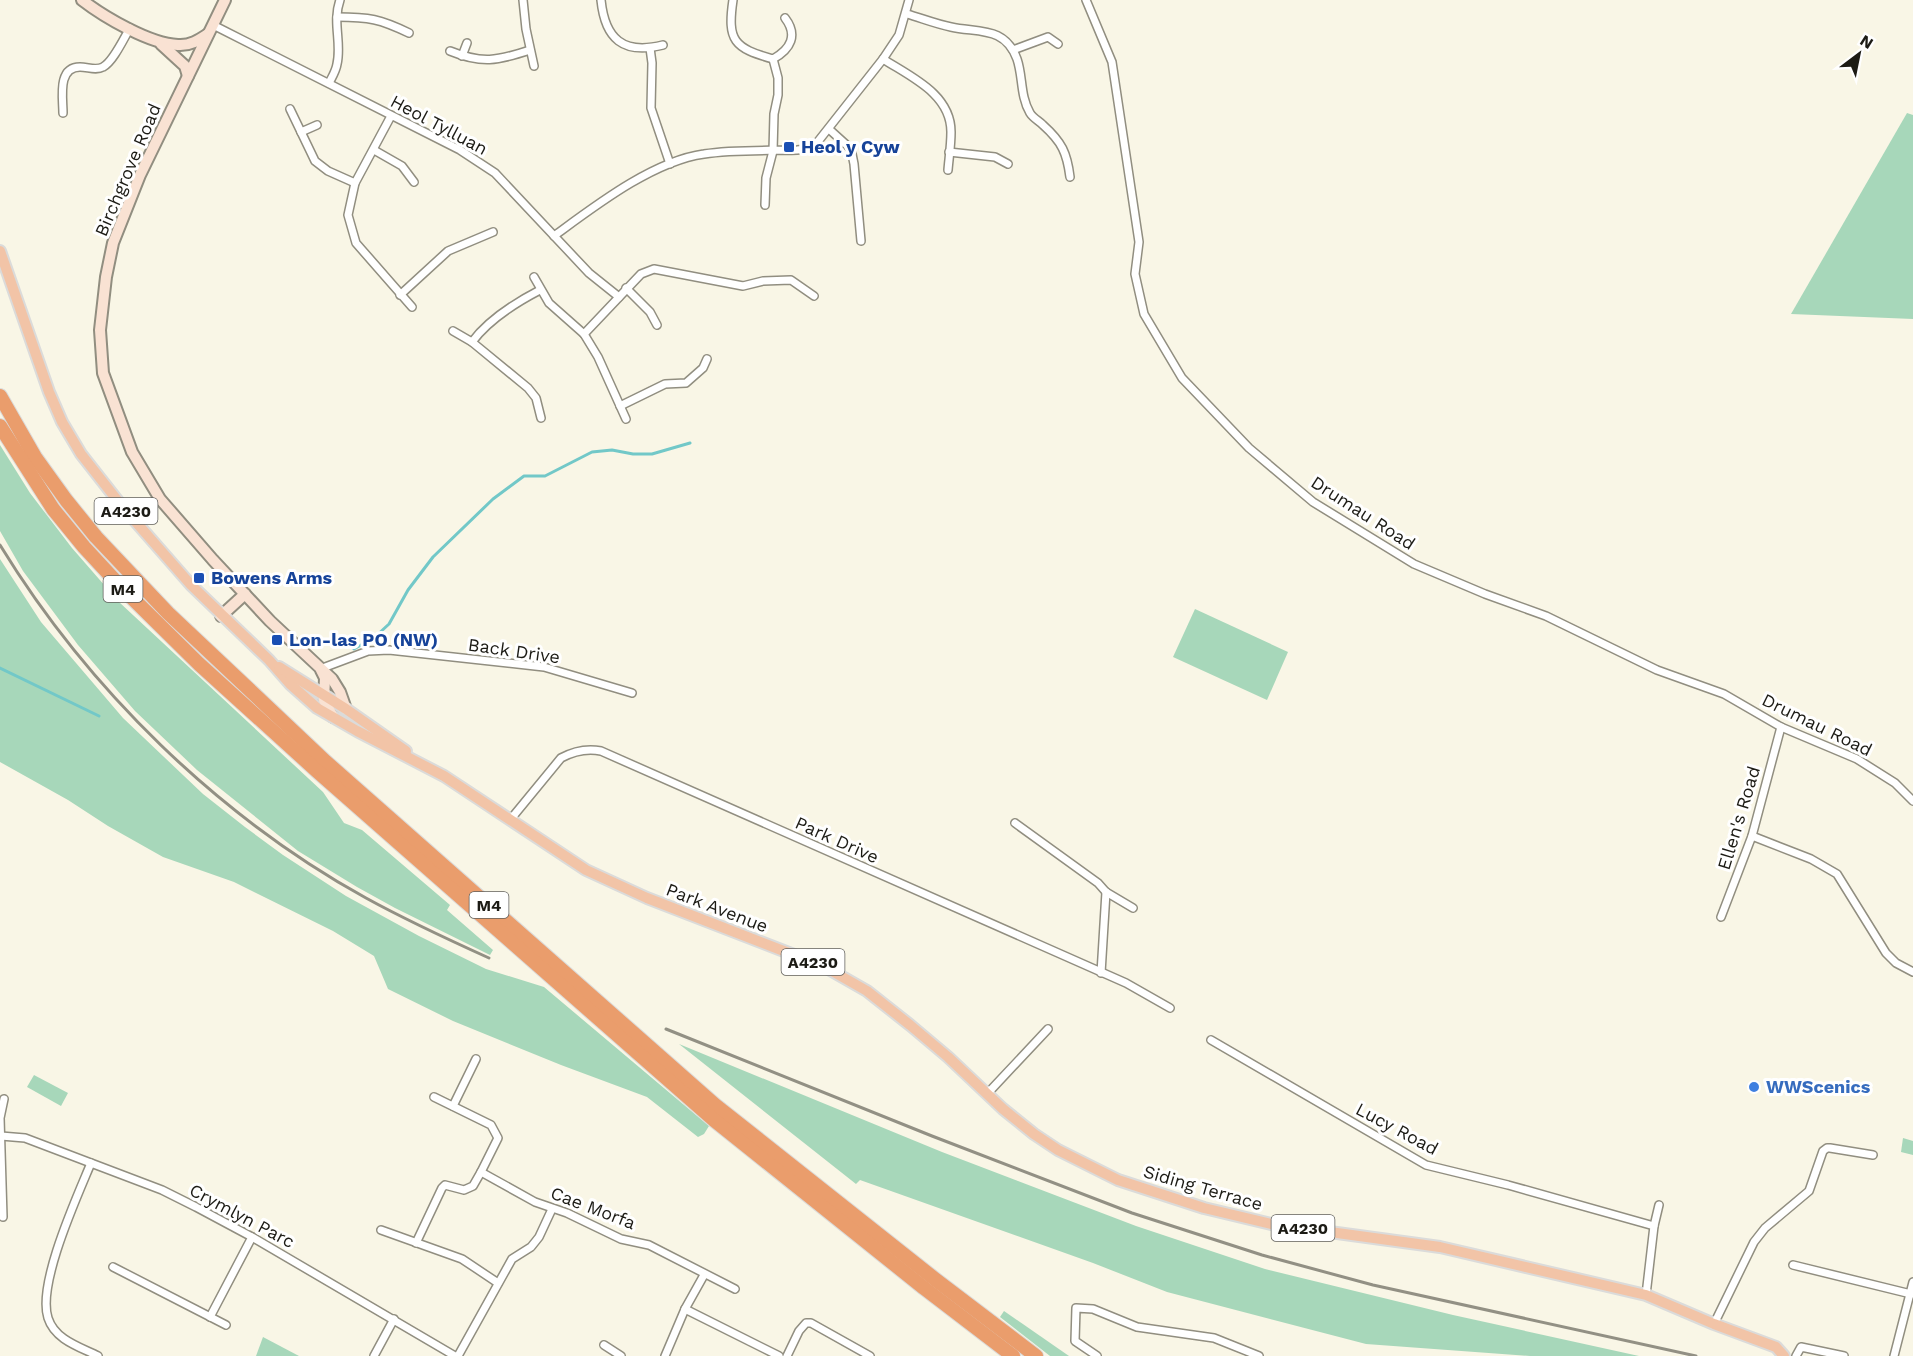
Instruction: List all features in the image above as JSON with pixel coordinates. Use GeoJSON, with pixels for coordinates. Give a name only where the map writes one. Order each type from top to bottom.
{"type":"FeatureCollection","features":[{"type":"Feature","properties":{"kind":"highway","name":"M4"},"geometry":{"type":"LineString","coordinates":[[0,396],[35,457],[96,537],[168,613],[326,762],[715,1105],[926,1273],[1036,1356]]}},
{"type":"Feature","properties":{"kind":"highway","name":"M4"},"geometry":{"type":"LineString","coordinates":[[0,426],[53,509],[84,547],[198,664],[714,1120],[1013,1356]]}},
{"type":"Feature","properties":{"kind":"main road"},"geometry":{"type":"LineString","coordinates":[[82,0],[159,42],[185,66],[188,76]]}},
{"type":"Feature","properties":{"kind":"main road","name":"Birchgrove Road"},"geometry":{"type":"LineString","coordinates":[[225,0],[140,175],[113,243],[102,304],[100,352],[103,373],[132,452],[160,499],[244,594],[337,686],[346,709]]}},
{"type":"Feature","properties":{"kind":"main road"},"geometry":{"type":"LineString","coordinates":[[159,42],[180,45],[196,42],[211,29]]}},
{"type":"Feature","properties":{"kind":"main road","name":"A4230"},"geometry":{"type":"LineString","coordinates":[[0,251],[49,392],[62,422],[81,454],[121,505],[191,585],[306,699],[333,717]]}},
{"type":"Feature","properties":{"kind":"main road"},"geometry":{"type":"LineString","coordinates":[[221,616],[244,594]]}},
{"type":"Feature","properties":{"kind":"main road","name":"A4230"},"geometry":{"type":"LineString","coordinates":[[269,660],[324,694]]}},
{"type":"Feature","properties":{"kind":"main road"},"geometry":{"type":"LineString","coordinates":[[320,669],[325,678],[324,694],[327,708],[333,717]]}},
{"type":"Feature","properties":{"kind":"main road","name":"Park Avenue"},"geometry":{"type":"LineString","coordinates":[[324,694],[424,765],[586,870],[731,932],[825,967],[867,991],[948,1057],[987,1094]]}},
{"type":"Feature","properties":{"kind":"main road","name":"Park Avenue"},"geometry":{"type":"LineString","coordinates":[[333,717],[376,742],[424,765]]}},
{"type":"Feature","properties":{"kind":"main road","name":"Siding Terrace"},"geometry":{"type":"LineString","coordinates":[[987,1094],[1034,1134],[1058,1150],[1118,1180],[1167,1197],[1271,1224],[1440,1247],[1646,1295]]}},
{"type":"Feature","properties":{"kind":"main road","name":"A4230"},"geometry":{"type":"LineString","coordinates":[[1646,1295],[1776,1347],[1784,1356]]}},
{"type":"Feature","properties":{"kind":"street"},"geometry":{"type":"LineString","coordinates":[[328,83],[337,67],[335,27],[340,0]]}},
{"type":"Feature","properties":{"kind":"street"},"geometry":{"type":"LineString","coordinates":[[523,0],[534,66]]}},
{"type":"Feature","properties":{"kind":"street"},"geometry":{"type":"LineString","coordinates":[[601,0],[606,28],[624,44],[636,48],[663,45]]}},
{"type":"Feature","properties":{"kind":"street"},"geometry":{"type":"LineString","coordinates":[[733,0],[731,27],[741,48],[773,59]]}},
{"type":"Feature","properties":{"kind":"street"},"geometry":{"type":"LineString","coordinates":[[554,236],[624,188],[670,164],[703,154],[807,149],[816,144],[830,130],[899,35],[907,14],[909,0]]}},
{"type":"Feature","properties":{"kind":"street","name":"Drumau Road"},"geometry":{"type":"LineString","coordinates":[[1086,0],[1112,62],[1139,242],[1135,274],[1144,314],[1182,378],[1241,440],[1313,502],[1414,564],[1485,594],[1546,616],[1656,670],[1724,694],[1781,727],[1857,759],[1895,783],[1913,801]]}},
{"type":"Feature","properties":{"kind":"street"},"geometry":{"type":"LineString","coordinates":[[907,14],[949,27],[986,30],[1001,37],[1013,50],[1018,60],[1025,101],[1031,114],[1057,139],[1067,156],[1070,177]]}},
{"type":"Feature","properties":{"kind":"street"},"geometry":{"type":"LineString","coordinates":[[337,17],[366,17],[384,21],[409,33]]}},
{"type":"Feature","properties":{"kind":"street"},"geometry":{"type":"LineString","coordinates":[[773,59],[787,47],[792,38],[793,28],[785,18]]}},
{"type":"Feature","properties":{"kind":"street"},"geometry":{"type":"LineString","coordinates":[[63,113],[63,80],[66,74],[75,68],[95,69],[104,66],[111,60],[130,28]]}},
{"type":"Feature","properties":{"kind":"street","name":"Heol Tylluan"},"geometry":{"type":"LineString","coordinates":[[211,29],[328,83],[460,150],[495,173],[589,273],[618,297]]}},
{"type":"Feature","properties":{"kind":"street"},"geometry":{"type":"LineString","coordinates":[[1013,50],[1048,37],[1058,44]]}},
{"type":"Feature","properties":{"kind":"street"},"geometry":{"type":"LineString","coordinates":[[462,56],[467,43]]}},
{"type":"Feature","properties":{"kind":"street"},"geometry":{"type":"LineString","coordinates":[[650,48],[651,108],[670,164]]}},
{"type":"Feature","properties":{"kind":"street"},"geometry":{"type":"LineString","coordinates":[[450,51],[484,61],[530,50]]}},
{"type":"Feature","properties":{"kind":"street"},"geometry":{"type":"LineString","coordinates":[[765,205],[766,178],[773,151],[774,114],[778,86],[773,59]]}},
{"type":"Feature","properties":{"kind":"street"},"geometry":{"type":"LineString","coordinates":[[883,59],[932,91],[946,110],[951,131],[948,170]]}},
{"type":"Feature","properties":{"kind":"street"},"geometry":{"type":"LineString","coordinates":[[290,110],[315,161],[328,171],[355,183]]}},
{"type":"Feature","properties":{"kind":"street"},"geometry":{"type":"LineString","coordinates":[[391,116],[355,183],[348,216],[356,243],[412,307]]}},
{"type":"Feature","properties":{"kind":"street"},"geometry":{"type":"LineString","coordinates":[[301,132],[317,125]]}},
{"type":"Feature","properties":{"kind":"street"},"geometry":{"type":"LineString","coordinates":[[830,130],[850,148],[854,164],[861,241]]}},
{"type":"Feature","properties":{"kind":"street"},"geometry":{"type":"LineString","coordinates":[[374,150],[402,165],[414,182]]}},
{"type":"Feature","properties":{"kind":"street"},"geometry":{"type":"LineString","coordinates":[[949,152],[995,157],[1008,164]]}},
{"type":"Feature","properties":{"kind":"street"},"geometry":{"type":"LineString","coordinates":[[400,295],[448,252],[493,232]]}},
{"type":"Feature","properties":{"kind":"street"},"geometry":{"type":"LineString","coordinates":[[584,334],[641,274],[654,269],[743,286],[763,281],[791,280],[814,297]]}},
{"type":"Feature","properties":{"kind":"street"},"geometry":{"type":"LineString","coordinates":[[534,277],[549,303],[584,334],[598,357],[626,419]]}},
{"type":"Feature","properties":{"kind":"street"},"geometry":{"type":"LineString","coordinates":[[626,288],[650,312],[657,325]]}},
{"type":"Feature","properties":{"kind":"street"},"geometry":{"type":"LineString","coordinates":[[472,342],[479,333],[516,302],[540,290]]}},
{"type":"Feature","properties":{"kind":"street"},"geometry":{"type":"LineString","coordinates":[[453,331],[472,342],[528,387],[536,398],[541,418]]}},
{"type":"Feature","properties":{"kind":"street"},"geometry":{"type":"LineString","coordinates":[[620,406],[665,384],[686,383],[703,368],[707,359]]}},
{"type":"Feature","properties":{"kind":"street","name":"Back Drive"},"geometry":{"type":"LineString","coordinates":[[320,669],[368,651],[389,650],[544,667],[632,693]]}},
{"type":"Feature","properties":{"kind":"street","name":"Ellen's Road"},"geometry":{"type":"LineString","coordinates":[[1721,917],[1752,836],[1781,727]]}},
{"type":"Feature","properties":{"kind":"street","name":"Park Drive"},"geometry":{"type":"LineString","coordinates":[[510,820],[561,758],[584,750],[601,751],[1126,983],[1170,1008]]}},
{"type":"Feature","properties":{"kind":"street"},"geometry":{"type":"LineString","coordinates":[[1015,823],[1098,883],[1106,892],[1133,908]]}},
{"type":"Feature","properties":{"kind":"street"},"geometry":{"type":"LineString","coordinates":[[1752,836],[1811,859],[1837,874],[1886,953],[1896,963],[1913,972]]}},
{"type":"Feature","properties":{"kind":"street"},"geometry":{"type":"LineString","coordinates":[[1101,973],[1106,892]]}},
{"type":"Feature","properties":{"kind":"street"},"geometry":{"type":"LineString","coordinates":[[987,1094],[1048,1029]]}},
{"type":"Feature","properties":{"kind":"street","name":"Lucy Road"},"geometry":{"type":"LineString","coordinates":[[1211,1040],[1426,1165],[1654,1226]]}},
{"type":"Feature","properties":{"kind":"street"},"geometry":{"type":"LineString","coordinates":[[453,1106],[476,1059]]}},
{"type":"Feature","properties":{"kind":"street"},"geometry":{"type":"LineString","coordinates":[[416,1243],[445,1185],[464,1190],[473,1186],[498,1138],[491,1125],[434,1097]]}},
{"type":"Feature","properties":{"kind":"street"},"geometry":{"type":"LineString","coordinates":[[3,1217],[0,1118],[4,1099]]}},
{"type":"Feature","properties":{"kind":"street","name":"Crymlyn Parc"},"geometry":{"type":"LineString","coordinates":[[1,1136],[25,1138],[162,1190],[252,1237],[456,1356]]}},
{"type":"Feature","properties":{"kind":"street"},"geometry":{"type":"LineString","coordinates":[[1714,1324],[1754,1242],[1765,1228],[1809,1191],[1823,1151],[1830,1148],[1873,1155]]}},
{"type":"Feature","properties":{"kind":"street"},"geometry":{"type":"LineString","coordinates":[[91,1162],[53,1259],[47,1293],[48,1318],[63,1339],[98,1356]]}},
{"type":"Feature","properties":{"kind":"street","name":"Cae Morfa"},"geometry":{"type":"LineString","coordinates":[[481,1172],[535,1202],[567,1213],[621,1239],[649,1245],[735,1289]]}},
{"type":"Feature","properties":{"kind":"street"},"geometry":{"type":"LineString","coordinates":[[1646,1295],[1654,1226],[1659,1205]]}},
{"type":"Feature","properties":{"kind":"street"},"geometry":{"type":"LineString","coordinates":[[456,1356],[512,1258],[531,1247],[539,1237],[552,1209]]}},
{"type":"Feature","properties":{"kind":"street"},"geometry":{"type":"LineString","coordinates":[[381,1230],[462,1259],[498,1283]]}},
{"type":"Feature","properties":{"kind":"street"},"geometry":{"type":"LineString","coordinates":[[210,1317],[252,1237]]}},
{"type":"Feature","properties":{"kind":"street"},"geometry":{"type":"LineString","coordinates":[[1792,1264],[1911,1294]]}},
{"type":"Feature","properties":{"kind":"street"},"geometry":{"type":"LineString","coordinates":[[113,1267],[226,1324]]}},
{"type":"Feature","properties":{"kind":"street"},"geometry":{"type":"LineString","coordinates":[[665,1356],[685,1309],[704,1275]]}},
{"type":"Feature","properties":{"kind":"street"},"geometry":{"type":"LineString","coordinates":[[1894,1356],[1913,1282]]}},
{"type":"Feature","properties":{"kind":"street"},"geometry":{"type":"LineString","coordinates":[[1097,1356],[1075,1341],[1076,1308],[1093,1308],[1137,1327],[1214,1338],[1259,1356]]}},
{"type":"Feature","properties":{"kind":"street"},"geometry":{"type":"LineString","coordinates":[[685,1309],[779,1356]]}},
{"type":"Feature","properties":{"kind":"street"},"geometry":{"type":"LineString","coordinates":[[374,1356],[394,1319]]}},
{"type":"Feature","properties":{"kind":"street"},"geometry":{"type":"LineString","coordinates":[[787,1356],[806,1323],[811,1323],[870,1356]]}},
{"type":"Feature","properties":{"kind":"street"},"geometry":{"type":"LineString","coordinates":[[604,1345],[621,1356]]}},
{"type":"Feature","properties":{"kind":"street"},"geometry":{"type":"LineString","coordinates":[[1796,1356],[1801,1347],[1844,1356]]}},
{"type":"Feature","properties":{"kind":"green space"},"geometry":{"type":"Polygon","coordinates":[[[1907,113],[1913,115],[1913,319],[1791,314],[1907,113]]]}},
{"type":"Feature","properties":{"kind":"green space"},"geometry":{"type":"Polygon","coordinates":[[[0,445],[30,493],[72,548],[119,602],[323,792],[344,823],[362,830],[450,905],[447,910],[493,950],[490,955],[395,908],[298,851],[197,770],[135,711],[78,645],[23,571],[0,531],[0,445]]]}},
{"type":"Feature","properties":{"kind":"green space"},"geometry":{"type":"Polygon","coordinates":[[[0,559],[41,622],[123,718],[203,794],[283,855],[346,896],[486,969],[544,987],[709,1126],[704,1134],[698,1137],[647,1097],[453,1021],[388,989],[374,956],[333,931],[234,882],[163,857],[0,762],[0,559]]]}},
{"type":"Feature","properties":{"kind":"green space"},"geometry":{"type":"Polygon","coordinates":[[[1195,609],[1288,652],[1267,700],[1173,657],[1195,609]]]}},
{"type":"Feature","properties":{"kind":"green space"},"geometry":{"type":"Polygon","coordinates":[[[679,1044],[942,1152],[1136,1226],[1265,1269],[1453,1315],[1639,1356],[1530,1356],[1366,1344],[1167,1292],[1093,1263],[860,1180],[856,1184],[679,1044]]]}},
{"type":"Feature","properties":{"kind":"green space"},"geometry":{"type":"Polygon","coordinates":[[[34,1075],[68,1093],[61,1106],[27,1087],[34,1075]]]}},
{"type":"Feature","properties":{"kind":"green space"},"geometry":{"type":"Polygon","coordinates":[[[1903,1138],[1913,1141],[1913,1155],[1901,1152],[1903,1138]]]}},
{"type":"Feature","properties":{"kind":"green space"},"geometry":{"type":"Polygon","coordinates":[[[1004,1311],[1069,1356],[1050,1356],[1000,1317],[1004,1311]]]}},
{"type":"Feature","properties":{"kind":"green space"},"geometry":{"type":"Polygon","coordinates":[[[263,1337],[299,1356],[256,1356],[263,1337]]]}},
{"type":"Feature","properties":{"kind":"waterway"},"geometry":{"type":"LineString","coordinates":[[354,649],[375,637],[389,624],[408,590],[433,557],[493,499],[524,476],[545,476],[592,452],[612,450],[633,454],[652,454],[690,443]]}},
{"type":"Feature","properties":{"kind":"waterway"},"geometry":{"type":"LineString","coordinates":[[0,668],[99,716]]}},
{"type":"Feature","properties":{"kind":"railway"},"geometry":{"type":"LineString","coordinates":[[0,545],[35,598],[115,698],[160,745],[208,788],[311,865],[381,906],[489,958]]}},
{"type":"Feature","properties":{"kind":"railway"},"geometry":{"type":"LineString","coordinates":[[666,1029],[932,1136],[1132,1213],[1262,1255],[1373,1285],[1696,1356]]}},
{"type":"Feature","properties":{"kind":"place","name":"Heol y Cyw"},"geometry":{"type":"Point","coordinates":[789,147]}},
{"type":"Feature","properties":{"kind":"place","name":"Bowens Arms"},"geometry":{"type":"Point","coordinates":[199,578]}},
{"type":"Feature","properties":{"kind":"place","name":"Lon-las PO (NW)"},"geometry":{"type":"Point","coordinates":[277,640]}},
{"type":"Feature","properties":{"kind":"place","name":"WWScenics"},"geometry":{"type":"Point","coordinates":[1754,1087]}}]}
